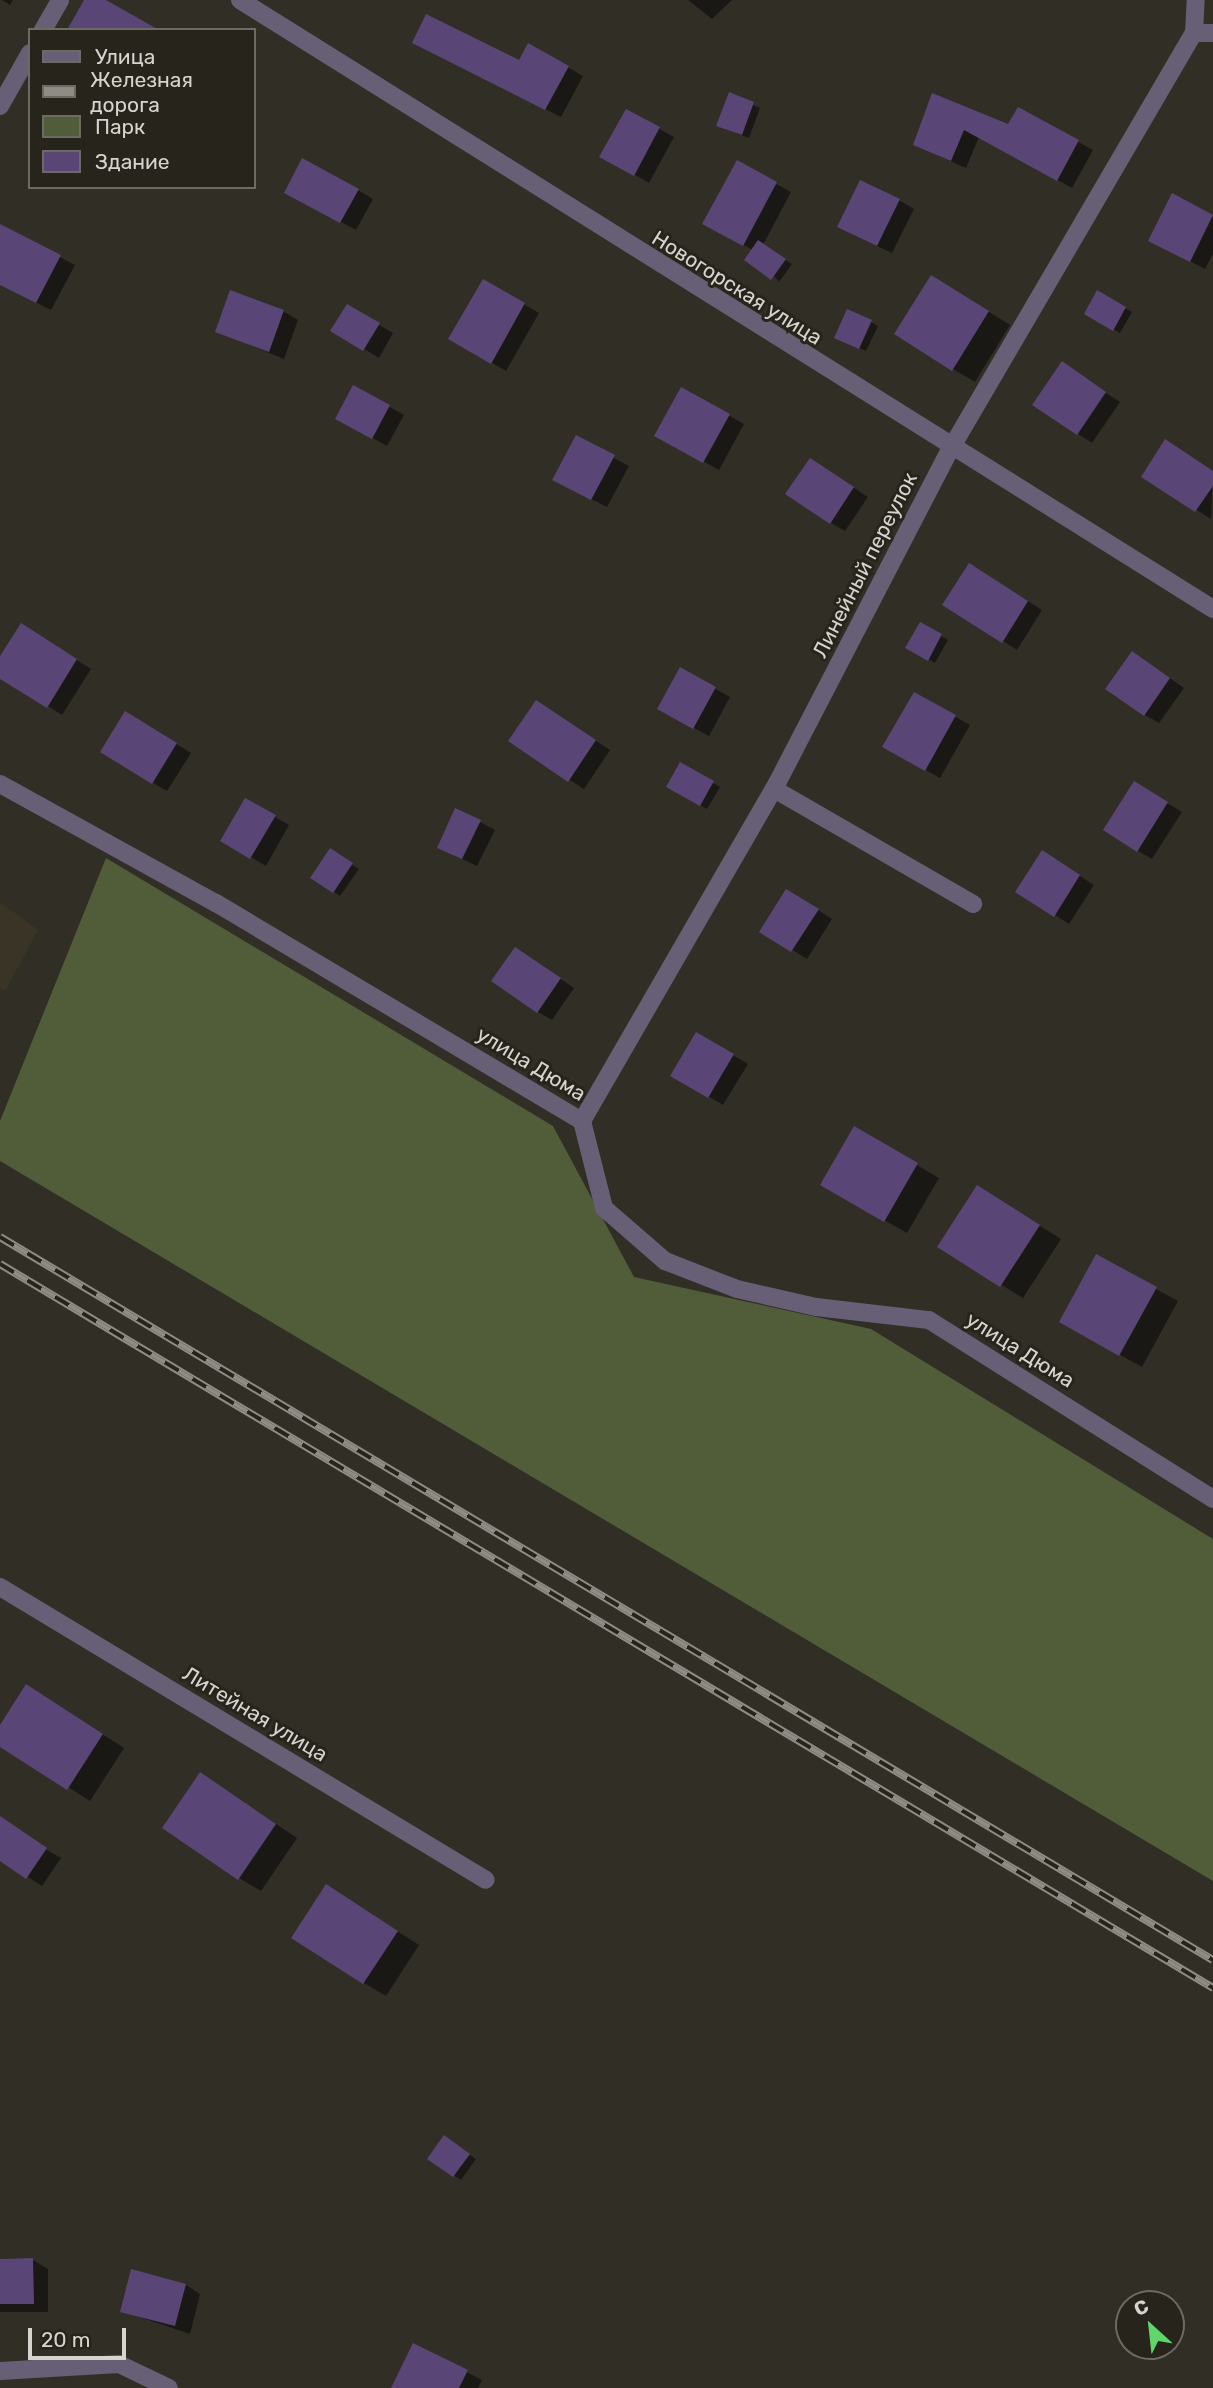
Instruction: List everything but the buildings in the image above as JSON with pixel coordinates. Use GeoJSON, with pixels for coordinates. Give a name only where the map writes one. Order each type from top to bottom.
{"type":"FeatureCollection","features":[{"type":"Feature","properties":{"kind":"street"},"geometry":{"type":"LineString","coordinates":[[44,28],[60,0]]}},
{"type":"Feature","properties":{"kind":"street","name":"Новогорская улица"},"geometry":{"type":"LineString","coordinates":[[240,0],[950,450],[1213,608]]}},
{"type":"Feature","properties":{"kind":"street"},"geometry":{"type":"LineString","coordinates":[[1196,0],[1194,33],[1213,33]]}},
{"type":"Feature","properties":{"kind":"street","name":"Линейный переулок"},"geometry":{"type":"LineString","coordinates":[[582,1121],[774,789],[950,450],[1194,33]]}},
{"type":"Feature","properties":{"kind":"street"},"geometry":{"type":"LineString","coordinates":[[0,106],[28,57]]}},
{"type":"Feature","properties":{"kind":"street","name":"улица Дюма"},"geometry":{"type":"LineString","coordinates":[[0,783],[216,903],[582,1121],[604,1208],[665,1261],[737,1289],[816,1307],[929,1320],[1213,1499]]}},
{"type":"Feature","properties":{"kind":"street"},"geometry":{"type":"LineString","coordinates":[[774,789],[973,904]]}},
{"type":"Feature","properties":{"kind":"street","name":"Литейная улица"},"geometry":{"type":"LineString","coordinates":[[0,1587],[486,1880]]}},
{"type":"Feature","properties":{"kind":"street"},"geometry":{"type":"LineString","coordinates":[[0,2371],[119,2364],[169,2388]]}},
{"type":"Feature","properties":{"kind":"shaded area"},"geometry":{"type":"Polygon","coordinates":[[[0,902],[38,930],[5,991],[0,988],[0,902]]]}},
{"type":"Feature","properties":{"kind":"green space"},"geometry":{"type":"Polygon","coordinates":[[[106,858],[553,1126],[634,1277],[871,1329],[1213,1539],[1213,1881],[0,1161],[0,1121],[106,858]]]}},
{"type":"Feature","properties":{"kind":"railway"},"geometry":{"type":"LineString","coordinates":[[0,1237],[1213,1960]]}},
{"type":"Feature","properties":{"kind":"railway"},"geometry":{"type":"LineString","coordinates":[[0,1264],[1213,1988]]}}]}
